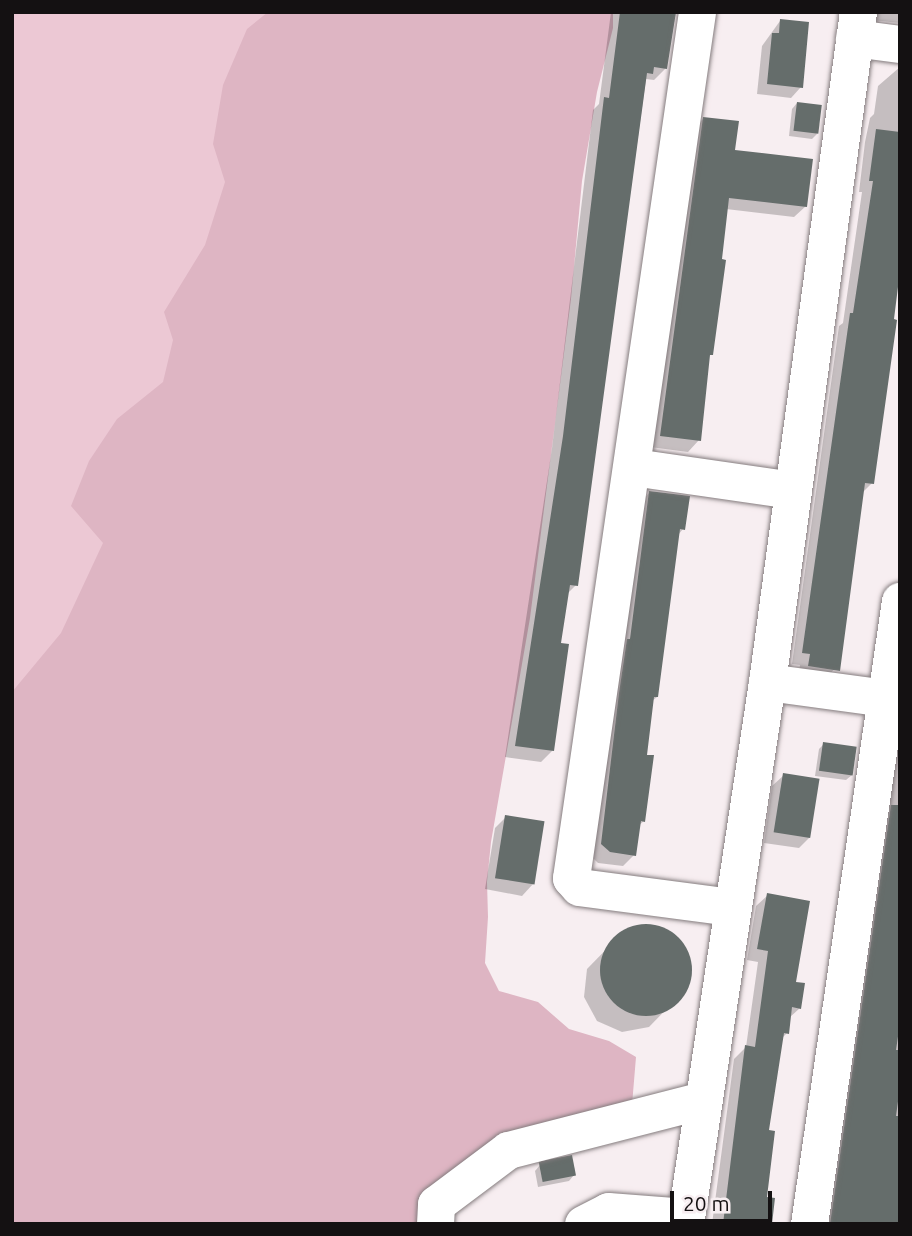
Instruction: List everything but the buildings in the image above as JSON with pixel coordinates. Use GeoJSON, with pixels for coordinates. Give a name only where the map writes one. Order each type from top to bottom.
{"type":"FeatureCollection","features":[{"type":"Feature","properties":{"kind":"street"},"geometry":{"type":"LineString","coordinates":[[697,12],[633,467],[571,878],[579,887],[731,907]]}},
{"type":"Feature","properties":{"kind":"street"},"geometry":{"type":"LineString","coordinates":[[583,1224],[608,1210],[686,1220],[766,682],[856,25],[900,44]]}},
{"type":"Feature","properties":{"kind":"street"},"geometry":{"type":"LineString","coordinates":[[633,467],[792,490]]}},
{"type":"Feature","properties":{"kind":"street"},"geometry":{"type":"LineString","coordinates":[[809,1224],[893,699],[900,601]]}},
{"type":"Feature","properties":{"kind":"street"},"geometry":{"type":"LineString","coordinates":[[766,682],[893,699]]}},
{"type":"Feature","properties":{"kind":"street"},"geometry":{"type":"LineString","coordinates":[[435,1224],[436,1203],[508,1150],[704,1100]]}},
{"type":"Feature","properties":{"kind":"shaded area"},"geometry":{"type":"Polygon","coordinates":[[[12,12],[472,12],[12,920],[12,12]]]}},
{"type":"Feature","properties":{"kind":"shaded area"},"geometry":{"type":"Polygon","coordinates":[[[268,12],[613,12],[613,28],[597,92],[582,181],[571,299],[530,618],[491,842],[485,963],[499,991],[538,1002],[569,1029],[609,1041],[636,1057],[632,1105],[530,1136],[434,1224],[12,1224],[12,692],[61,633],[103,543],[71,506],[89,461],[117,419],[163,382],[173,340],[164,312],[205,245],[225,182],[213,144],[223,85],[247,29],[268,12]]]}}]}
